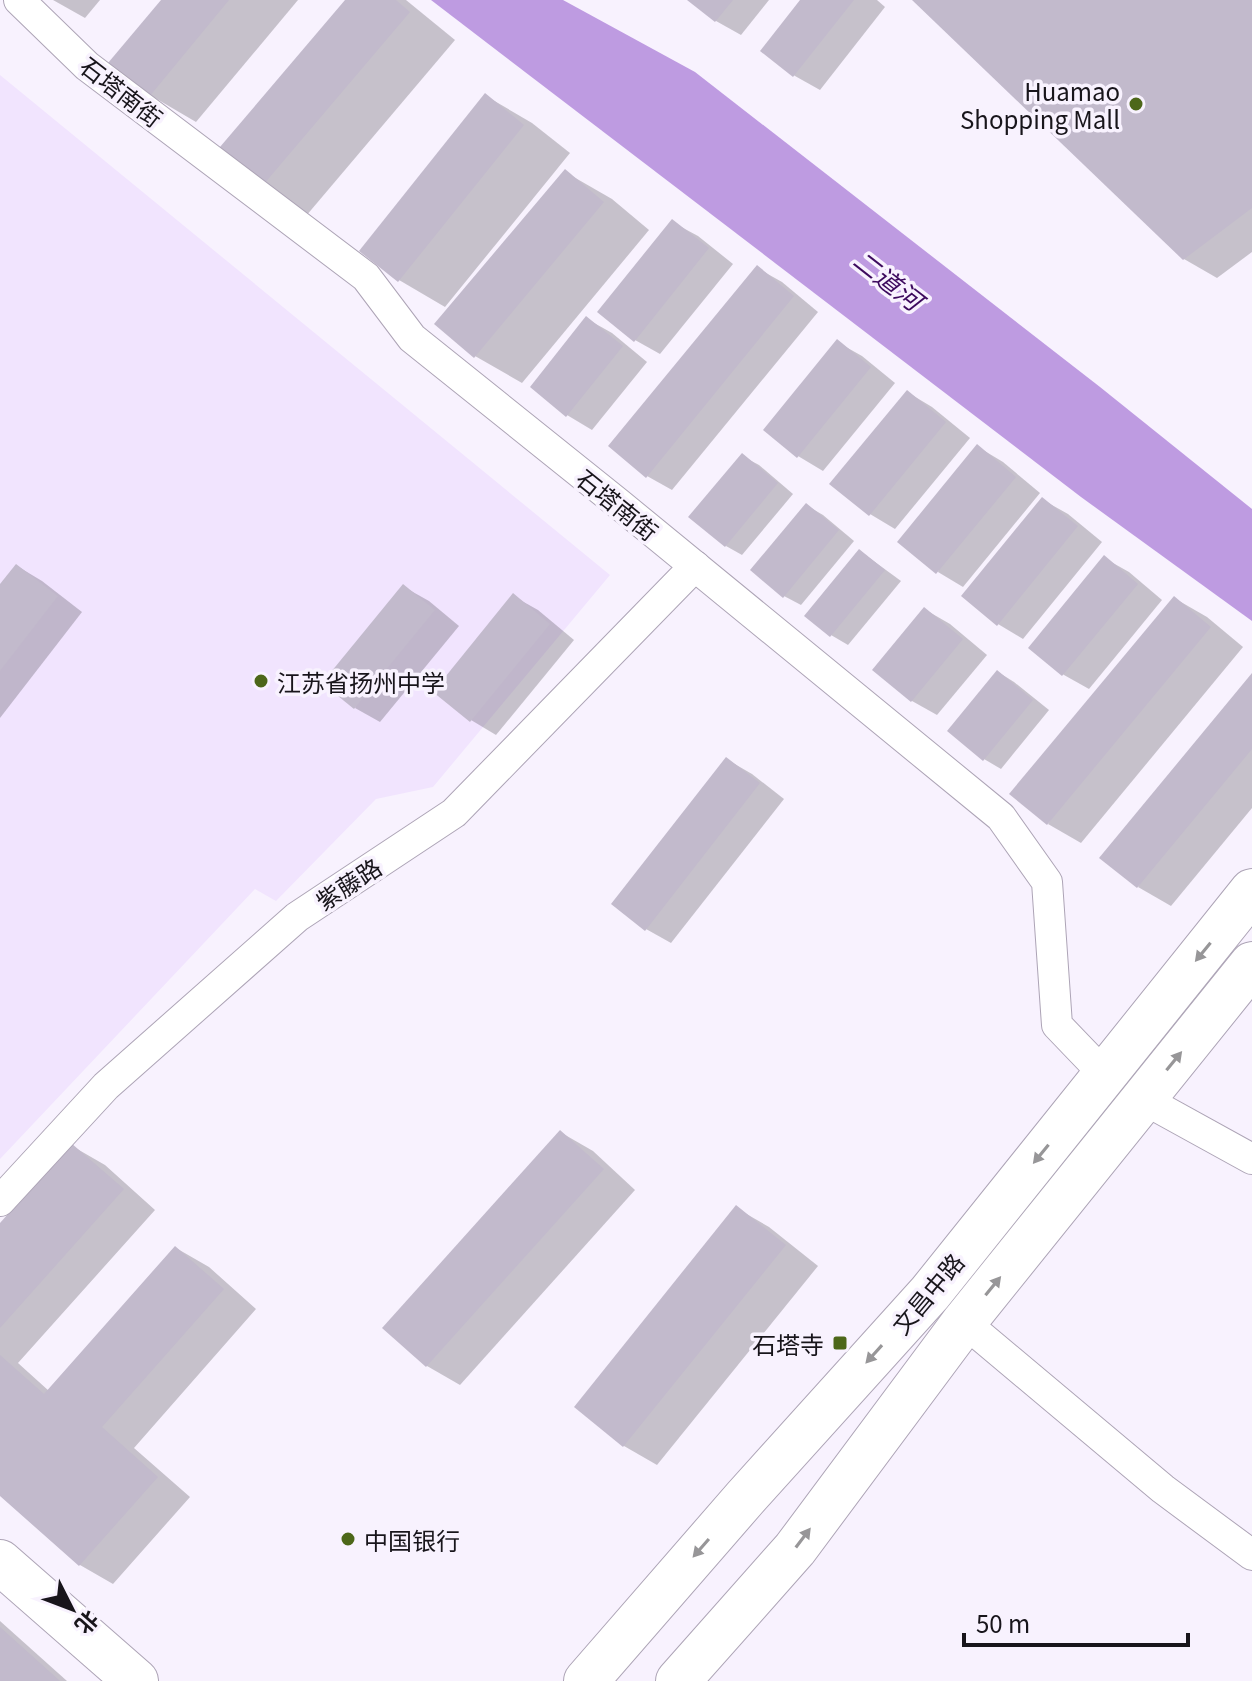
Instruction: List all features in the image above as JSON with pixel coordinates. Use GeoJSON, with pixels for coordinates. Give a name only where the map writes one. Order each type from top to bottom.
{"type":"FeatureCollection","features":[{"type":"Feature","properties":{"kind":"main road","name":"文昌中路"},"geometry":{"type":"LineString","coordinates":[[586,1681],[745,1498],[930,1293],[1252,891]]}},
{"type":"Feature","properties":{"kind":"main road","name":"文昌中路"},"geometry":{"type":"LineString","coordinates":[[678,1681],[795,1549],[964,1322],[1252,964]]}},
{"type":"Feature","properties":{"kind":"main road"},"geometry":{"type":"LineString","coordinates":[[0,1562],[136,1681]]}},
{"type":"Feature","properties":{"kind":"street","name":"石塔南街"},"geometry":{"type":"LineString","coordinates":[[19,0],[87,66],[366,277],[412,338],[1001,817],[1047,882],[1057,1025],[1105,1075]]}},
{"type":"Feature","properties":{"kind":"street","name":"紫藤路"},"geometry":{"type":"LineString","coordinates":[[0,1201],[106,1086],[297,917],[454,813],[695,566]]}},
{"type":"Feature","properties":{"kind":"street"},"geometry":{"type":"LineString","coordinates":[[1143,1099],[1252,1159]]}},
{"type":"Feature","properties":{"kind":"street"},"geometry":{"type":"LineString","coordinates":[[964,1322],[1163,1489],[1252,1555]]}},
{"type":"Feature","properties":{"kind":"shaded area","name":"江苏省扬州中学"},"geometry":{"type":"Polygon","coordinates":[[[0,75],[610,575],[433,787],[376,799],[276,901],[255,889],[0,1159],[0,75]]]}},
{"type":"Feature","properties":{"kind":"water","name":"二道河"},"geometry":{"type":"Polygon","coordinates":[[[431,0],[563,0],[695,72],[1252,509],[1252,621],[1081,497],[431,0]]]}},
{"type":"Feature","properties":{"kind":"building"},"geometry":{"type":"Polygon","coordinates":[[[161,0],[229,0],[149,97],[108,63],[161,0]]]}},
{"type":"Feature","properties":{"kind":"building"},"geometry":{"type":"Polygon","coordinates":[[[345,0],[396,0],[410,12],[258,191],[214,154],[345,0]]]}},
{"type":"Feature","properties":{"kind":"building"},"geometry":{"type":"Polygon","coordinates":[[[687,0],[733,0],[715,22],[687,0]]]}},
{"type":"Feature","properties":{"kind":"building"},"geometry":{"type":"Polygon","coordinates":[[[800,0],[854,0],[793,77],[760,51],[800,0]]]}},
{"type":"Feature","properties":{"kind":"building","name":"Huamao Shopping Mall"},"geometry":{"type":"Polygon","coordinates":[[[912,0],[1252,0],[1252,208],[1183,260],[912,0]]]}},
{"type":"Feature","properties":{"kind":"building"},"geometry":{"type":"Polygon","coordinates":[[[485,93],[524,125],[398,282],[359,251],[485,93]]]}},
{"type":"Feature","properties":{"kind":"building"},"geometry":{"type":"Polygon","coordinates":[[[565,169],[604,202],[474,358],[434,324],[565,169]]]}},
{"type":"Feature","properties":{"kind":"building"},"geometry":{"type":"Polygon","coordinates":[[[672,219],[709,248],[634,342],[597,312],[672,219]]]}},
{"type":"Feature","properties":{"kind":"building"},"geometry":{"type":"Polygon","coordinates":[[[757,265],[794,296],[646,478],[608,446],[757,265]]]}},
{"type":"Feature","properties":{"kind":"building"},"geometry":{"type":"Polygon","coordinates":[[[586,316],[623,346],[566,417],[530,387],[586,316]]]}},
{"type":"Feature","properties":{"kind":"building"},"geometry":{"type":"Polygon","coordinates":[[[837,339],[871,367],[797,458],[763,430],[837,339]]]}},
{"type":"Feature","properties":{"kind":"building"},"geometry":{"type":"Polygon","coordinates":[[[907,390],[946,422],[869,516],[829,484],[907,390]]]}},
{"type":"Feature","properties":{"kind":"building"},"geometry":{"type":"Polygon","coordinates":[[[977,444],[1016,477],[936,574],[897,542],[977,444]]]}},
{"type":"Feature","properties":{"kind":"building"},"geometry":{"type":"Polygon","coordinates":[[[742,453],[778,483],[725,547],[688,517],[742,453]]]}},
{"type":"Feature","properties":{"kind":"building"},"geometry":{"type":"Polygon","coordinates":[[[1042,497],[1078,526],[997,626],[961,596],[1042,497]]]}},
{"type":"Feature","properties":{"kind":"building"},"geometry":{"type":"Polygon","coordinates":[[[806,503],[839,530],[783,598],[750,570],[806,503]]]}},
{"type":"Feature","properties":{"kind":"building"},"geometry":{"type":"Polygon","coordinates":[[[859,549],[885,570],[830,637],[804,616],[859,549]]]}},
{"type":"Feature","properties":{"kind":"building"},"geometry":{"type":"Polygon","coordinates":[[[1104,555],[1138,584],[1062,676],[1028,648],[1104,555]]]}},
{"type":"Feature","properties":{"kind":"building"},"geometry":{"type":"Polygon","coordinates":[[[16,564],[58,596],[0,671],[0,584],[16,564]]]}},
{"type":"Feature","properties":{"kind":"building"},"geometry":{"type":"Polygon","coordinates":[[[403,584],[435,610],[354,709],[322,683],[403,584]]]}},
{"type":"Feature","properties":{"kind":"building"},"geometry":{"type":"Polygon","coordinates":[[[513,593],[550,624],[470,722],[433,692],[513,593]]]}},
{"type":"Feature","properties":{"kind":"building"},"geometry":{"type":"Polygon","coordinates":[[[1174,596],[1211,627],[1047,825],[1009,794],[1174,596]]]}},
{"type":"Feature","properties":{"kind":"building"},"geometry":{"type":"Polygon","coordinates":[[[924,607],[963,639],[911,702],[872,670],[924,607]]]}},
{"type":"Feature","properties":{"kind":"building"},"geometry":{"type":"Polygon","coordinates":[[[997,670],[1033,700],[983,761],[947,731],[997,670]]]}},
{"type":"Feature","properties":{"kind":"building"},"geometry":{"type":"Polygon","coordinates":[[[1252,673],[1252,749],[1137,888],[1099,858],[1252,673]]]}},
{"type":"Feature","properties":{"kind":"building"},"geometry":{"type":"Polygon","coordinates":[[[726,757],[760,783],[645,931],[611,904],[726,757]]]}},
{"type":"Feature","properties":{"kind":"building"},"geometry":{"type":"Polygon","coordinates":[[[560,1130],[604,1169],[426,1367],[382,1328],[560,1130]]]}},
{"type":"Feature","properties":{"kind":"building"},"geometry":{"type":"Polygon","coordinates":[[[71,1143],[124,1189],[0,1328],[0,1223],[71,1143]]]}},
{"type":"Feature","properties":{"kind":"building"},"geometry":{"type":"Polygon","coordinates":[[[736,1205],[786,1245],[623,1447],[574,1407],[736,1205]]]}},
{"type":"Feature","properties":{"kind":"building"},"geometry":{"type":"Polygon","coordinates":[[[175,1246],[224,1289],[102,1427],[158,1477],[79,1566],[0,1496],[0,1355],[44,1394],[175,1246]]]}},
{"type":"Feature","properties":{"kind":"building"},"geometry":{"type":"Polygon","coordinates":[[[0,1627],[60,1681],[0,1681],[0,1627]]]}},
{"type":"Feature","properties":{"kind":"place","name":"Huamao Shopping Mall"},"geometry":{"type":"Point","coordinates":[1136,104]}},
{"type":"Feature","properties":{"kind":"place","name":"江苏省扬州中学"},"geometry":{"type":"Point","coordinates":[261,681]}},
{"type":"Feature","properties":{"kind":"place","name":"石塔寺"},"geometry":{"type":"Point","coordinates":[840,1343]}},
{"type":"Feature","properties":{"kind":"place","name":"中国银行"},"geometry":{"type":"Point","coordinates":[348,1539]}}]}
